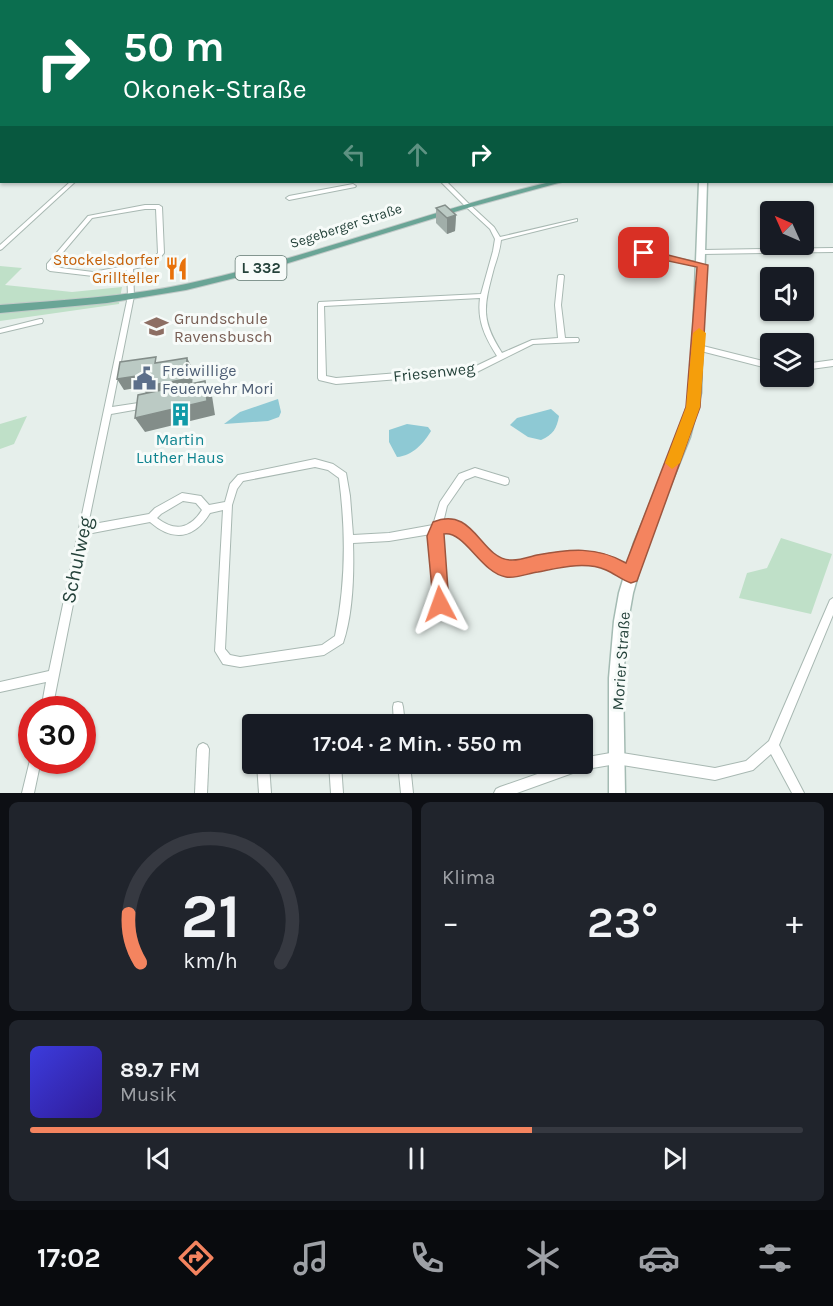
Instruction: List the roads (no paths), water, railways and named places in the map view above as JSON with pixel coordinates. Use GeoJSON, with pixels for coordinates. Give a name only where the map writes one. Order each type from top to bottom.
{"type":"FeatureCollection","features":[{"type":"Feature","properties":{"kind":"main road","name":"Segeberger Straße"},"geometry":{"type":"LineString","coordinates":[[0,309],[179,289],[263,268],[466,204],[554,183]]}},
{"type":"Feature","properties":{"kind":"main road","name":"Morier Straße"},"geometry":{"type":"LineString","coordinates":[[617,793],[618,654],[631,574],[690,419],[696,393],[703,258],[704,183]]}},
{"type":"Feature","properties":{"kind":"street"},"geometry":{"type":"LineString","coordinates":[[0,248],[71,183]]}},
{"type":"Feature","properties":{"kind":"street"},"geometry":{"type":"LineString","coordinates":[[326,183],[327,189]]}},
{"type":"Feature","properties":{"kind":"street"},"geometry":{"type":"LineString","coordinates":[[445,183],[492,228],[498,239],[481,304],[482,323],[488,338],[501,357]]}},
{"type":"Feature","properties":{"kind":"street"},"geometry":{"type":"LineString","coordinates":[[289,198],[327,189],[353,186]]}},
{"type":"Feature","properties":{"kind":"street"},"geometry":{"type":"LineString","coordinates":[[159,207],[161,253],[153,263],[130,268],[93,274],[50,269],[50,264],[90,218],[159,207]]}},
{"type":"Feature","properties":{"kind":"street"},"geometry":{"type":"LineString","coordinates":[[498,239],[575,219]]}},
{"type":"Feature","properties":{"kind":"street"},"geometry":{"type":"LineString","coordinates":[[634,236],[634,247],[644,253],[703,258],[760,252]]}},
{"type":"Feature","properties":{"kind":"street"},"geometry":{"type":"LineString","coordinates":[[814,249],[833,250]]}},
{"type":"Feature","properties":{"kind":"street","name":"Schulweg"},"geometry":{"type":"LineString","coordinates":[[49,696],[131,296],[130,268]]}},
{"type":"Feature","properties":{"kind":"street"},"geometry":{"type":"LineString","coordinates":[[561,276],[558,305],[562,339]]}},
{"type":"Feature","properties":{"kind":"street","name":"Friesenweg"},"geometry":{"type":"LineString","coordinates":[[483,296],[321,304],[322,378],[336,381],[456,373],[475,370],[532,342],[576,340]]}},
{"type":"Feature","properties":{"kind":"street"},"geometry":{"type":"LineString","coordinates":[[0,331],[40,321]]}},
{"type":"Feature","properties":{"kind":"street"},"geometry":{"type":"LineString","coordinates":[[699,348],[760,363]]}},
{"type":"Feature","properties":{"kind":"street"},"geometry":{"type":"LineString","coordinates":[[814,366],[833,363]]}},
{"type":"Feature","properties":{"kind":"street"},"geometry":{"type":"LineString","coordinates":[[108,411],[159,402]]}},
{"type":"Feature","properties":{"kind":"street"},"geometry":{"type":"LineString","coordinates":[[315,463],[330,467],[343,476],[351,539],[339,639],[324,650],[240,662],[227,660],[220,651],[228,505],[233,487],[241,478],[315,463]]}},
{"type":"Feature","properties":{"kind":"street"},"geometry":{"type":"LineString","coordinates":[[440,604],[435,536],[443,505],[462,477],[476,472],[505,481]]}},
{"type":"Feature","properties":{"kind":"street"},"geometry":{"type":"LineString","coordinates":[[84,530],[151,518],[166,505],[182,497],[198,499],[207,509]]}},
{"type":"Feature","properties":{"kind":"street"},"geometry":{"type":"LineString","coordinates":[[207,509],[228,505]]}},
{"type":"Feature","properties":{"kind":"street"},"geometry":{"type":"LineString","coordinates":[[151,518],[163,529],[177,532],[201,521],[207,509]]}},
{"type":"Feature","properties":{"kind":"street"},"geometry":{"type":"LineString","coordinates":[[351,539],[389,537],[450,526],[468,535],[486,557],[507,569],[561,559],[590,557],[609,562],[631,574]]}},
{"type":"Feature","properties":{"kind":"street"},"geometry":{"type":"LineString","coordinates":[[500,793],[581,764],[616,758],[715,774],[749,766],[773,745],[833,603]]}},
{"type":"Feature","properties":{"kind":"street"},"geometry":{"type":"LineString","coordinates":[[0,687],[53,675]]}},
{"type":"Feature","properties":{"kind":"street"},"geometry":{"type":"LineString","coordinates":[[398,707],[399,714]]}},
{"type":"Feature","properties":{"kind":"street"},"geometry":{"type":"LineString","coordinates":[[773,745],[798,793]]}},
{"type":"Feature","properties":{"kind":"street"},"geometry":{"type":"LineString","coordinates":[[201,793],[203,749]]}},
{"type":"Feature","properties":{"kind":"street"},"geometry":{"type":"LineString","coordinates":[[28,793],[32,774]]}},
{"type":"Feature","properties":{"kind":"street"},"geometry":{"type":"LineString","coordinates":[[264,774],[265,793]]}},
{"type":"Feature","properties":{"kind":"street"},"geometry":{"type":"LineString","coordinates":[[335,774],[337,793]]}},
{"type":"Feature","properties":{"kind":"street"},"geometry":{"type":"LineString","coordinates":[[405,774],[407,793]]}},
{"type":"Feature","properties":{"kind":"water"},"geometry":{"type":"Polygon","coordinates":[[[278,399],[281,412],[279,417],[268,421],[224,424],[240,412],[278,399]]]}},
{"type":"Feature","properties":{"kind":"water"},"geometry":{"type":"Polygon","coordinates":[[[551,409],[559,416],[557,424],[554,431],[541,440],[528,437],[510,425],[517,418],[551,409]]]}},
{"type":"Feature","properties":{"kind":"water"},"geometry":{"type":"Polygon","coordinates":[[[407,424],[428,427],[431,431],[417,448],[397,457],[389,442],[389,430],[407,424]]]}},
{"type":"Feature","properties":{"kind":"place","name":"Stockelsdorfer Grillteller"},"geometry":{"type":"Point","coordinates":[177,268]}},
{"type":"Feature","properties":{"kind":"place","name":"Grundschule Ravensbusch"},"geometry":{"type":"Point","coordinates":[156,327]}},
{"type":"Feature","properties":{"kind":"place","name":"Freiwillige Feuerwehr Mori"},"geometry":{"type":"Point","coordinates":[144,379]}},
{"type":"Feature","properties":{"kind":"place","name":"Martin Luther Haus"},"geometry":{"type":"Point","coordinates":[180,414]}}]}
